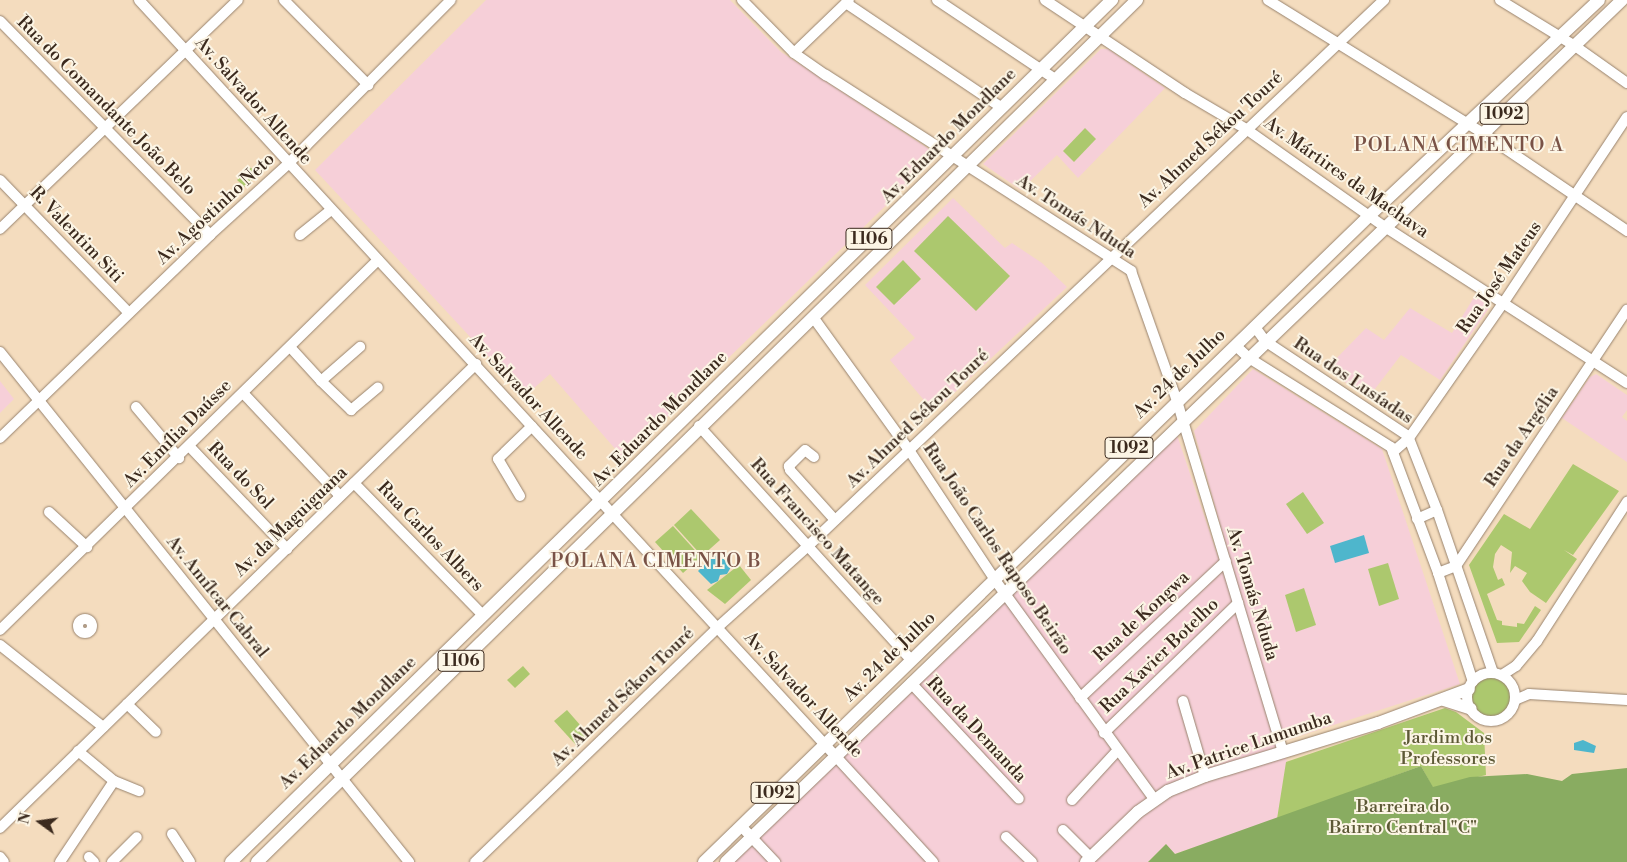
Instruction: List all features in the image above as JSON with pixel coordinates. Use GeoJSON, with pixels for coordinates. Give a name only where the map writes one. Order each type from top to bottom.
{"type":"FeatureCollection","features":[{"type":"Feature","properties":{"kind":"main road","name":"Av. Eduardo Mondlane"},"geometry":{"type":"LineString","coordinates":[[231,862],[627,477],[1112,0]]}},
{"type":"Feature","properties":{"kind":"main road"},"geometry":{"type":"LineString","coordinates":[[1098,37],[1137,0]]}},
{"type":"Feature","properties":{"kind":"main road","name":"Av. 24 de Julho"},"geometry":{"type":"LineString","coordinates":[[704,862],[910,659],[995,580],[1370,215],[1599,0]]}},
{"type":"Feature","properties":{"kind":"main road","name":"1092"},"geometry":{"type":"LineString","coordinates":[[1270,344],[1386,226],[1622,0]]}},
{"type":"Feature","properties":{"kind":"main road","name":"Av. Eduardo Mondlane"},"geometry":{"type":"LineString","coordinates":[[257,862],[612,511],[1098,37]]}},
{"type":"Feature","properties":{"kind":"main road","name":"Av. 24 de Julho"},"geometry":{"type":"LineString","coordinates":[[726,862],[1249,358],[1270,344]]}},
{"type":"Feature","properties":{"kind":"main road","name":"Av. Patrice Lumumba"},"geometry":{"type":"LineString","coordinates":[[1088,860],[1154,799],[1205,776],[1444,700],[1471,685]]}},
{"type":"Feature","properties":{"kind":"main road"},"geometry":{"type":"LineString","coordinates":[[1444,700],[1471,709]]}},
{"type":"Feature","properties":{"kind":"street","name":"Av. Salvador Allende"},"geometry":{"type":"LineString","coordinates":[[139,0],[288,164],[612,511],[933,862]]}},
{"type":"Feature","properties":{"kind":"street"},"geometry":{"type":"LineString","coordinates":[[0,229],[238,0]]}},
{"type":"Feature","properties":{"kind":"street"},"geometry":{"type":"LineString","coordinates":[[284,0],[368,85]]}},
{"type":"Feature","properties":{"kind":"street","name":"Av. Tomás Nduda"},"geometry":{"type":"LineString","coordinates":[[742,0],[794,52],[968,164],[1109,260],[1128,269],[1134,276],[1177,401],[1283,751]]}},
{"type":"Feature","properties":{"kind":"street"},"geometry":{"type":"LineString","coordinates":[[937,0],[1055,79]]}},
{"type":"Feature","properties":{"kind":"street","name":"Av. Mártires da Machava"},"geometry":{"type":"LineString","coordinates":[[1045,0],[1098,37],[1246,128],[1386,226],[1627,383]]}},
{"type":"Feature","properties":{"kind":"street"},"geometry":{"type":"LineString","coordinates":[[1268,0],[1469,124],[1575,198],[1627,231]]}},
{"type":"Feature","properties":{"kind":"street","name":"Av. Ahmed Sékou Touré"},"geometry":{"type":"LineString","coordinates":[[475,862],[718,628],[808,546],[1246,128],[1384,0]]}},
{"type":"Feature","properties":{"kind":"street"},"geometry":{"type":"LineString","coordinates":[[1500,0],[1575,46],[1627,83]]}},
{"type":"Feature","properties":{"kind":"street","name":"Av. Agostinho Neto"},"geometry":{"type":"LineString","coordinates":[[0,438],[210,235],[288,164],[368,85],[447,1]]}},
{"type":"Feature","properties":{"kind":"street"},"geometry":{"type":"LineString","coordinates":[[794,52],[848,1],[1002,108]]}},
{"type":"Feature","properties":{"kind":"street","name":"Rua do Comandante João Belo"},"geometry":{"type":"LineString","coordinates":[[0,21],[210,235]]}},
{"type":"Feature","properties":{"kind":"street","name":"Rua José Mateus"},"geometry":{"type":"LineString","coordinates":[[1393,452],[1408,438],[1504,302],[1575,198],[1627,116]]}},
{"type":"Feature","properties":{"kind":"street","name":"R. Valentim Siti"},"geometry":{"type":"LineString","coordinates":[[0,180],[129,313]]}},
{"type":"Feature","properties":{"kind":"street"},"geometry":{"type":"LineString","coordinates":[[300,235],[331,210]]}},
{"type":"Feature","properties":{"kind":"street","name":"Av. Emília Daússe"},"geometry":{"type":"LineString","coordinates":[[0,630],[190,447],[378,260]]}},
{"type":"Feature","properties":{"kind":"street","name":"Rua da Argélia"},"geometry":{"type":"LineString","coordinates":[[1454,560],[1627,310]]}},
{"type":"Feature","properties":{"kind":"street","name":"Rua João Carlos Raposo Beirão"},"geometry":{"type":"LineString","coordinates":[[813,317],[909,450],[995,580],[1117,751],[1154,799]]}},
{"type":"Feature","properties":{"kind":"street","name":"Rua dos Lusíadas"},"geometry":{"type":"LineString","coordinates":[[1255,327],[1270,344],[1408,438],[1437,510],[1490,662],[1498,674]]}},
{"type":"Feature","properties":{"kind":"street"},"geometry":{"type":"LineString","coordinates":[[321,381],[360,346]]}},
{"type":"Feature","properties":{"kind":"street","name":"Rua dos Lusíadas"},"geometry":{"type":"LineString","coordinates":[[1236,346],[1249,358],[1393,452],[1436,569],[1471,685]]}},
{"type":"Feature","properties":{"kind":"street"},"geometry":{"type":"LineString","coordinates":[[290,347],[351,410],[378,387]]}},
{"type":"Feature","properties":{"kind":"street","name":"Av. Amílcar Cabral"},"geometry":{"type":"LineString","coordinates":[[0,352],[215,619],[329,765],[409,862]]}},
{"type":"Feature","properties":{"kind":"street","name":"Av. da Maguiguana"},"geometry":{"type":"LineString","coordinates":[[0,828],[476,364]]}},
{"type":"Feature","properties":{"kind":"street"},"geometry":{"type":"LineString","coordinates":[[243,393],[340,496]]}},
{"type":"Feature","properties":{"kind":"street"},"geometry":{"type":"LineString","coordinates":[[136,407],[178,458]]}},
{"type":"Feature","properties":{"kind":"street"},"geometry":{"type":"LineString","coordinates":[[520,496],[498,459],[532,426]]}},
{"type":"Feature","properties":{"kind":"street","name":"Rua Francisco Matange"},"geometry":{"type":"LineString","coordinates":[[699,426],[910,659]]}},
{"type":"Feature","properties":{"kind":"street","name":"Rua do Sol"},"geometry":{"type":"LineString","coordinates":[[190,447],[287,549]]}},
{"type":"Feature","properties":{"kind":"street"},"geometry":{"type":"LineString","coordinates":[[814,457],[805,450],[789,466],[790,470],[835,520]]}},
{"type":"Feature","properties":{"kind":"street","name":"Rua Carlos Albers"},"geometry":{"type":"LineString","coordinates":[[354,483],[483,615]]}},
{"type":"Feature","properties":{"kind":"street"},"geometry":{"type":"LineString","coordinates":[[1513,686],[1515,700],[1509,713],[1496,720],[1482,719],[1471,709],[1471,685],[1482,675],[1498,674],[1516,666],[1537,641],[1627,502]]}},
{"type":"Feature","properties":{"kind":"street"},"geometry":{"type":"LineString","coordinates":[[1417,519],[1437,510]]}},
{"type":"Feature","properties":{"kind":"street"},"geometry":{"type":"LineString","coordinates":[[49,512],[86,547]]}},
{"type":"Feature","properties":{"kind":"street"},"geometry":{"type":"LineString","coordinates":[[1436,569],[1454,560]]}},
{"type":"Feature","properties":{"kind":"street","name":"Rua de Kongwa"},"geometry":{"type":"LineString","coordinates":[[1080,698],[1226,561]]}},
{"type":"Feature","properties":{"kind":"street","name":"Rua Xavier Botelho"},"geometry":{"type":"LineString","coordinates":[[1104,733],[1238,603]]}},
{"type":"Feature","properties":{"kind":"street"},"geometry":{"type":"LineString","coordinates":[[0,645],[103,727]]}},
{"type":"Feature","properties":{"kind":"street"},"geometry":{"type":"LineString","coordinates":[[1498,674],[1513,686],[1529,694],[1627,700]]}},
{"type":"Feature","properties":{"kind":"street","name":"Rua da Demanda"},"geometry":{"type":"LineString","coordinates":[[911,683],[1018,799]]}},
{"type":"Feature","properties":{"kind":"street"},"geometry":{"type":"LineString","coordinates":[[1515,700],[1529,694]]}},
{"type":"Feature","properties":{"kind":"street"},"geometry":{"type":"LineString","coordinates":[[1183,701],[1205,776]]}},
{"type":"Feature","properties":{"kind":"street"},"geometry":{"type":"LineString","coordinates":[[127,704],[156,732]]}},
{"type":"Feature","properties":{"kind":"street"},"geometry":{"type":"LineString","coordinates":[[78,751],[114,781],[139,791]]}},
{"type":"Feature","properties":{"kind":"street"},"geometry":{"type":"LineString","coordinates":[[1072,800],[1117,751]]}},
{"type":"Feature","properties":{"kind":"street"},"geometry":{"type":"LineString","coordinates":[[60,862],[114,781]]}},
{"type":"Feature","properties":{"kind":"street"},"geometry":{"type":"LineString","coordinates":[[741,826],[775,862]]}},
{"type":"Feature","properties":{"kind":"street"},"geometry":{"type":"LineString","coordinates":[[1063,830],[1088,860]]}},
{"type":"Feature","properties":{"kind":"street"},"geometry":{"type":"LineString","coordinates":[[172,834],[190,862]]}},
{"type":"Feature","properties":{"kind":"street"},"geometry":{"type":"LineString","coordinates":[[112,862],[137,837]]}},
{"type":"Feature","properties":{"kind":"street"},"geometry":{"type":"LineString","coordinates":[[1006,837],[1032,862]]}},
{"type":"Feature","properties":{"kind":"street"},"geometry":{"type":"LineString","coordinates":[[0,857],[4,862]]}},
{"type":"Feature","properties":{"kind":"shaded area"},"geometry":{"type":"Polygon","coordinates":[[[486,0],[730,0],[781,52],[938,155],[624,459],[550,374],[525,396],[315,170],[486,0]]]}},
{"type":"Feature","properties":{"kind":"shaded area"},"geometry":{"type":"Polygon","coordinates":[[[1101,49],[1108,49],[1165,88],[1078,178],[1057,155],[1021,190],[983,164],[1101,49]]]}},
{"type":"Feature","properties":{"kind":"shaded area"},"geometry":{"type":"Polygon","coordinates":[[[953,198],[1005,248],[1012,243],[1042,263],[1067,287],[934,412],[890,360],[915,338],[865,285],[953,198]]]}},
{"type":"Feature","properties":{"kind":"shaded area"},"geometry":{"type":"Polygon","coordinates":[[[1476,294],[1491,305],[1440,380],[1401,355],[1368,398],[1326,369],[1366,328],[1384,340],[1410,308],[1452,333],[1476,294]]]}},
{"type":"Feature","properties":{"kind":"shaded area"},"geometry":{"type":"Polygon","coordinates":[[[1253,369],[1382,449],[1460,684],[1281,742],[1194,431],[1253,369]]]}},
{"type":"Feature","properties":{"kind":"shaded area"},"geometry":{"type":"Polygon","coordinates":[[[1596,374],[1627,395],[1627,410],[1622,417],[1627,421],[1627,462],[1562,418],[1590,377],[1596,374]]]}},
{"type":"Feature","properties":{"kind":"shaded area"},"geometry":{"type":"Polygon","coordinates":[[[0,381],[14,399],[0,413],[0,381]]]}},
{"type":"Feature","properties":{"kind":"shaded area"},"geometry":{"type":"Polygon","coordinates":[[[1177,435],[1287,762],[1277,819],[1174,854],[1166,844],[1148,862],[724,862],[1177,435]]]}},
{"type":"Feature","properties":{"kind":"green space"},"geometry":{"type":"Polygon","coordinates":[[[1085,128],[1096,139],[1074,162],[1063,151],[1085,128]]]}},
{"type":"Feature","properties":{"kind":"green space"},"geometry":{"type":"Polygon","coordinates":[[[250,167],[258,174],[245,187],[237,180],[250,167]]]}},
{"type":"Feature","properties":{"kind":"green space"},"geometry":{"type":"Polygon","coordinates":[[[948,216],[1010,276],[976,311],[914,251],[948,216]]]}},
{"type":"Feature","properties":{"kind":"green space"},"geometry":{"type":"Polygon","coordinates":[[[903,260],[921,279],[894,305],[876,287],[903,260]]]}},
{"type":"Feature","properties":{"kind":"green space"},"geometry":{"type":"Polygon","coordinates":[[[1573,464],[1619,491],[1573,555],[1564,550],[1577,559],[1546,603],[1530,592],[1522,581],[1527,573],[1515,566],[1510,573],[1512,552],[1501,545],[1495,554],[1493,567],[1498,580],[1502,578],[1505,585],[1487,594],[1497,620],[1502,621],[1502,625],[1517,627],[1517,623],[1524,624],[1535,606],[1541,610],[1519,642],[1497,643],[1469,565],[1504,514],[1530,529],[1573,464]]]}},
{"type":"Feature","properties":{"kind":"green space"},"geometry":{"type":"Polygon","coordinates":[[[1303,492],[1324,523],[1307,534],[1286,504],[1303,492]]]}},
{"type":"Feature","properties":{"kind":"green space"},"geometry":{"type":"Polygon","coordinates":[[[691,509],[720,540],[702,556],[674,525],[691,509]]]}},
{"type":"Feature","properties":{"kind":"green space"},"geometry":{"type":"Polygon","coordinates":[[[673,526],[701,557],[683,573],[655,542],[673,526]]]}},
{"type":"Feature","properties":{"kind":"green space"},"geometry":{"type":"Polygon","coordinates":[[[1388,563],[1399,599],[1379,606],[1368,569],[1388,563]]]}},
{"type":"Feature","properties":{"kind":"green space"},"geometry":{"type":"Polygon","coordinates":[[[739,565],[751,580],[725,604],[707,590],[739,565]]]}},
{"type":"Feature","properties":{"kind":"green space"},"geometry":{"type":"Polygon","coordinates":[[[1304,588],[1316,625],[1296,632],[1285,595],[1304,588]]]}},
{"type":"Feature","properties":{"kind":"green space"},"geometry":{"type":"Polygon","coordinates":[[[523,666],[530,674],[515,688],[507,680],[523,666]]]}},
{"type":"Feature","properties":{"kind":"green space"},"geometry":{"type":"Polygon","coordinates":[[[1491,677],[1505,683],[1511,697],[1505,711],[1491,717],[1477,711],[1471,697],[1477,683],[1491,677]]]}},
{"type":"Feature","properties":{"kind":"green space","name":"Jardim dos Professores"},"geometry":{"type":"Polygon","coordinates":[[[1445,708],[1456,712],[1484,733],[1486,775],[1433,788],[1421,766],[1277,819],[1286,762],[1445,708]]]}},
{"type":"Feature","properties":{"kind":"green space"},"geometry":{"type":"Polygon","coordinates":[[[567,710],[588,734],[576,745],[554,721],[567,710]]]}},
{"type":"Feature","properties":{"kind":"green space","name":"Barreira do Bairro Central \"C\""},"geometry":{"type":"Polygon","coordinates":[[[1421,766],[1433,787],[1470,777],[1527,774],[1562,781],[1572,774],[1627,768],[1627,862],[1148,862],[1166,844],[1175,854],[1421,766]]]}},
{"type":"Feature","properties":{"kind":"water"},"geometry":{"type":"Polygon","coordinates":[[[1364,535],[1369,553],[1335,563],[1330,546],[1364,535]]]}},
{"type":"Feature","properties":{"kind":"water"},"geometry":{"type":"Polygon","coordinates":[[[717,552],[731,567],[727,574],[720,575],[718,581],[711,584],[698,571],[717,552]]]}},
{"type":"Feature","properties":{"kind":"water"},"geometry":{"type":"Polygon","coordinates":[[[1583,740],[1596,746],[1594,753],[1574,750],[1574,743],[1583,740]]]}},
{"type":"Feature","properties":{"kind":"district","name":"POLANA CIMENTO A"},"geometry":{"type":"Point","coordinates":[1459,146]}},
{"type":"Feature","properties":{"kind":"district","name":"POLANA CIMENTO B"},"geometry":{"type":"Point","coordinates":[656,562]}}]}
